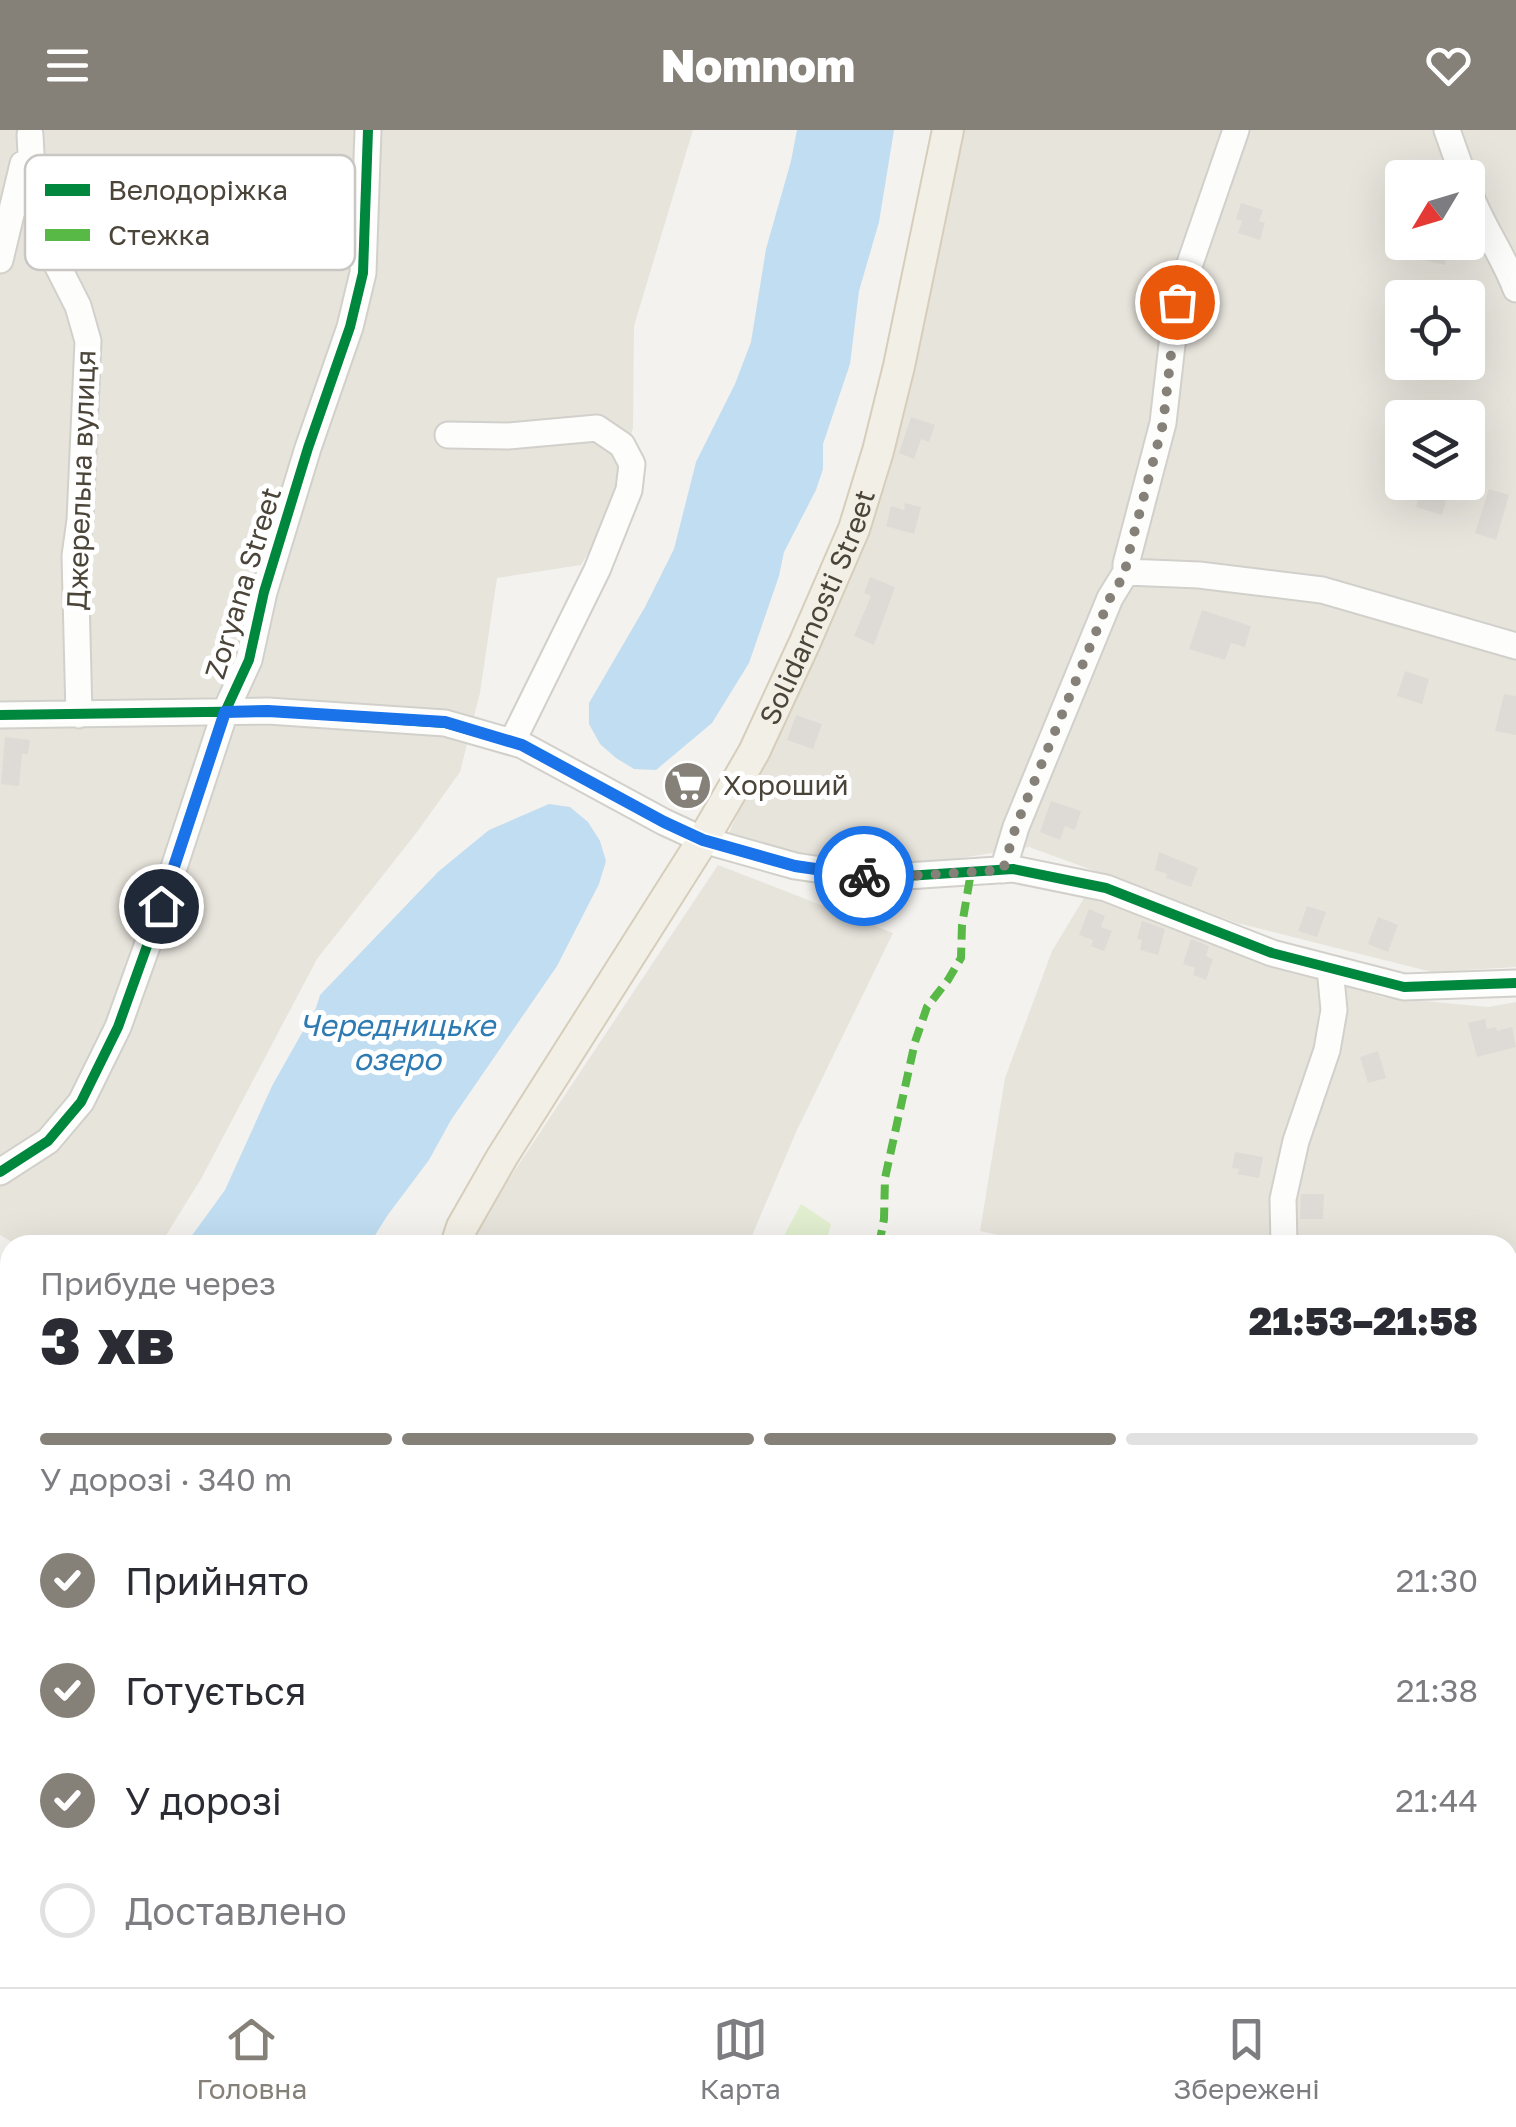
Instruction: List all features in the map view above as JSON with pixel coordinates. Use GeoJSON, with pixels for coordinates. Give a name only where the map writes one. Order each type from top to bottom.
{"type":"FeatureCollection","features":[{"type":"Feature","properties":{"kind":"main road","name":"Solidarnosti Street"},"geometry":{"type":"LineString","coordinates":[[460,1235],[502,1158],[703,840],[754,752],[805,642],[854,529],[878,451],[948,130]]}},
{"type":"Feature","properties":{"kind":"street","name":"Zoryana Street"},"geometry":{"type":"LineString","coordinates":[[0,1172],[48,1142],[81,1102],[111,1042],[225,712],[249,660],[264,592],[350,327],[363,273],[368,130]]}},
{"type":"Feature","properties":{"kind":"street"},"geometry":{"type":"LineString","coordinates":[[1003,870],[1016,826],[1110,598],[1126,572],[1163,424],[1177,302],[1236,130]]}},
{"type":"Feature","properties":{"kind":"street"},"geometry":{"type":"LineString","coordinates":[[1448,130],[1458,160]]}},
{"type":"Feature","properties":{"kind":"street"},"geometry":{"type":"LineString","coordinates":[[0,260],[29,133]]}},
{"type":"Feature","properties":{"kind":"street"},"geometry":{"type":"LineString","coordinates":[[1485,227],[1516,288]]}},
{"type":"Feature","properties":{"kind":"street","name":"Джерельна вулиця"},"geometry":{"type":"LineString","coordinates":[[60,270],[78,306],[88,341],[80,520],[74,556],[79,715]]}},
{"type":"Feature","properties":{"kind":"street"},"geometry":{"type":"LineString","coordinates":[[448,435],[508,436],[597,428],[622,445],[632,464],[629,490],[597,570],[512,742]]}},
{"type":"Feature","properties":{"kind":"street"},"geometry":{"type":"LineString","coordinates":[[1126,572],[1199,575],[1322,590],[1516,646]]}},
{"type":"Feature","properties":{"kind":"street"},"geometry":{"type":"LineString","coordinates":[[0,715],[268,711],[445,722],[522,745],[703,840],[795,866],[876,878],[1012,870],[1106,888],[1272,953],[1404,986],[1516,983]]}},
{"type":"Feature","properties":{"kind":"street"},"geometry":{"type":"LineString","coordinates":[[1284,1235],[1284,1199],[1296,1140],[1328,1050],[1334,1010],[1330,968]]}},
{"type":"Feature","properties":{"kind":"shaded area"},"geometry":{"type":"Polygon","coordinates":[[[0,130],[693,130],[634,326],[633,428],[605,525],[581,565],[497,578],[480,693],[460,772],[317,959],[201,1179],[166,1235],[0,1235],[0,130]]]}},
{"type":"Feature","properties":{"kind":"shaded area"},"geometry":{"type":"Polygon","coordinates":[[[955,130],[1516,130],[1516,967],[1432,972],[1237,923],[1029,847],[930,863],[810,857],[729,833],[886,482],[955,130]]]}},
{"type":"Feature","properties":{"kind":"shaded area"},"geometry":{"type":"Polygon","coordinates":[[[718,865],[893,933],[797,1130],[752,1235],[473,1235],[718,865]]]}},
{"type":"Feature","properties":{"kind":"shaded area"},"geometry":{"type":"Polygon","coordinates":[[[1087,893],[1248,955],[1382,997],[1488,1007],[1516,1002],[1516,1235],[998,1235],[980,1231],[1005,1078],[1052,951],[1087,893]]]}},
{"type":"Feature","properties":{"kind":"green space"},"geometry":{"type":"Polygon","coordinates":[[[801,1204],[831,1224],[828,1235],[784,1235],[801,1204]]]}},
{"type":"Feature","properties":{"kind":"water"},"geometry":{"type":"Polygon","coordinates":[[[797,130],[894,130],[879,222],[859,291],[850,364],[823,444],[823,469],[816,490],[784,552],[749,663],[712,723],[656,770],[634,769],[600,744],[589,724],[589,703],[674,549],[696,462],[751,342],[766,249],[797,130]]]}},
{"type":"Feature","properties":{"kind":"water","name":"Чередницьке озеро"},"geometry":{"type":"Polygon","coordinates":[[[549,804],[570,807],[588,822],[606,861],[599,884],[557,966],[375,1235],[192,1235],[225,1190],[272,1086],[320,995],[439,871],[489,830],[549,804]]]}},
{"type":"Feature","properties":{"kind":"building"},"geometry":{"type":"Polygon","coordinates":[[[1241,203],[1263,210],[1259,221],[1265,223],[1260,240],[1238,233],[1242,221],[1236,219],[1241,203]]]}},
{"type":"Feature","properties":{"kind":"building"},"geometry":{"type":"Polygon","coordinates":[[[911,417],[935,425],[929,442],[921,439],[914,459],[899,453],[911,417]]]}},
{"type":"Feature","properties":{"kind":"building"},"geometry":{"type":"Polygon","coordinates":[[[1489,489],[1509,495],[1496,540],[1475,533],[1489,489]]]}},
{"type":"Feature","properties":{"kind":"building"},"geometry":{"type":"Polygon","coordinates":[[[1418,500],[1446,500],[1442,515],[1416,507],[1418,500]]]}},
{"type":"Feature","properties":{"kind":"building"},"geometry":{"type":"Polygon","coordinates":[[[905,503],[921,507],[914,534],[886,526],[891,506],[904,510],[905,503]]]}},
{"type":"Feature","properties":{"kind":"building"},"geometry":{"type":"Polygon","coordinates":[[[870,577],[895,587],[874,645],[854,636],[871,596],[864,593],[870,577]]]}},
{"type":"Feature","properties":{"kind":"building"},"geometry":{"type":"Polygon","coordinates":[[[1202,610],[1251,626],[1245,647],[1231,643],[1225,660],[1189,649],[1202,610]]]}},
{"type":"Feature","properties":{"kind":"building"},"geometry":{"type":"Polygon","coordinates":[[[1405,671],[1429,679],[1422,704],[1397,696],[1405,671]]]}},
{"type":"Feature","properties":{"kind":"building"},"geometry":{"type":"Polygon","coordinates":[[[1504,694],[1516,696],[1516,735],[1495,731],[1504,694]]]}},
{"type":"Feature","properties":{"kind":"building"},"geometry":{"type":"Polygon","coordinates":[[[796,715],[822,724],[813,749],[787,740],[796,715]]]}},
{"type":"Feature","properties":{"kind":"building"},"geometry":{"type":"Polygon","coordinates":[[[5,737],[30,740],[28,754],[22,754],[19,786],[1,784],[5,737]]]}},
{"type":"Feature","properties":{"kind":"building"},"geometry":{"type":"Polygon","coordinates":[[[1051,801],[1081,811],[1075,830],[1065,826],[1060,840],[1040,832],[1051,801]]]}},
{"type":"Feature","properties":{"kind":"building"},"geometry":{"type":"Polygon","coordinates":[[[1159,852],[1198,868],[1191,887],[1155,870],[1159,852]]]}},
{"type":"Feature","properties":{"kind":"building"},"geometry":{"type":"Polygon","coordinates":[[[1307,906],[1326,912],[1317,937],[1298,931],[1307,906]]]}},
{"type":"Feature","properties":{"kind":"building"},"geometry":{"type":"Polygon","coordinates":[[[1089,909],[1105,916],[1101,927],[1112,931],[1104,951],[1091,946],[1093,940],[1079,935],[1089,909]]]}},
{"type":"Feature","properties":{"kind":"building"},"geometry":{"type":"Polygon","coordinates":[[[1378,917],[1398,925],[1388,952],[1368,944],[1378,917]]]}},
{"type":"Feature","properties":{"kind":"building"},"geometry":{"type":"Polygon","coordinates":[[[1142,921],[1165,929],[1158,955],[1140,950],[1142,940],[1137,939],[1142,921]]]}},
{"type":"Feature","properties":{"kind":"building"},"geometry":{"type":"Polygon","coordinates":[[[1191,939],[1209,946],[1206,956],[1213,959],[1206,980],[1193,975],[1195,968],[1183,964],[1191,939]]]}},
{"type":"Feature","properties":{"kind":"building"},"geometry":{"type":"Polygon","coordinates":[[[1485,1019],[1487,1029],[1512,1027],[1516,1047],[1477,1057],[1468,1023],[1485,1019]]]}},
{"type":"Feature","properties":{"kind":"building"},"geometry":{"type":"Polygon","coordinates":[[[1378,1051],[1386,1078],[1368,1083],[1360,1057],[1378,1051]]]}},
{"type":"Feature","properties":{"kind":"building"},"geometry":{"type":"Polygon","coordinates":[[[1235,1152],[1263,1157],[1259,1178],[1237,1174],[1240,1169],[1232,1168],[1235,1152]]]}},
{"type":"Feature","properties":{"kind":"building"},"geometry":{"type":"Polygon","coordinates":[[[1301,1194],[1324,1194],[1323,1219],[1300,1219],[1301,1194]]]}},
{"type":"Feature","properties":{"kind":"marked path"},"geometry":{"type":"LineString","coordinates":[[881,1235],[885,1178],[915,1042],[927,1007],[961,958],[971,872]]}},
{"type":"Feature","properties":{"kind":"cycle path"},"geometry":{"type":"LineString","coordinates":[[0,1172],[48,1141],[81,1102],[118,1027],[225,712],[249,660],[264,592],[350,327],[363,273],[368,130]]}},
{"type":"Feature","properties":{"kind":"cycle path"},"geometry":{"type":"LineString","coordinates":[[0,715],[268,711],[445,723],[522,745],[703,840],[795,866],[876,878],[1013,869],[1106,888],[1272,953],[1404,987],[1516,983]]}},
{"type":"Feature","properties":{"kind":"way so far"},"geometry":{"type":"LineString","coordinates":[[864,876],[1003,870],[1016,826],[1110,598],[1126,572],[1163,424],[1177,302]]}},
{"type":"Feature","properties":{"kind":"place","name":"Хороший"},"geometry":{"type":"Point","coordinates":[688,785]}},
{"type":"Feature","properties":{"kind":"route"},"geometry":{"type":"LineString","coordinates":[[161,906],[225,712],[445,722],[522,745],[703,840],[795,866],[864,876]]}}]}
